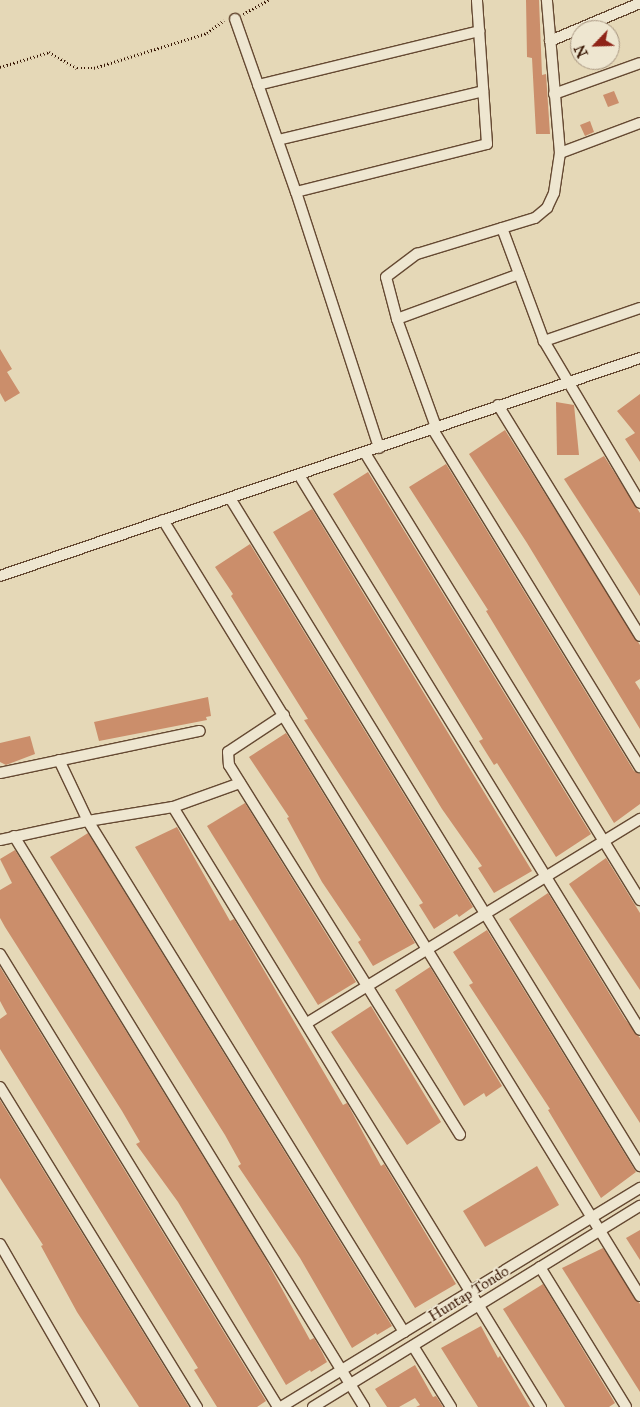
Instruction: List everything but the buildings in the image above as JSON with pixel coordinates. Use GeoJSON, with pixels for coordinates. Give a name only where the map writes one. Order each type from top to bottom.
{"type":"FeatureCollection","features":[{"type":"Feature","properties":{"kind":"street"},"geometry":{"type":"LineString","coordinates":[[296,192],[487,144],[477,0]]}},
{"type":"Feature","properties":{"kind":"street"},"geometry":{"type":"LineString","coordinates":[[547,0],[560,153],[554,193],[547,208],[535,218],[417,254],[393,269],[386,277],[397,319],[434,427],[640,768]]}},
{"type":"Feature","properties":{"kind":"street"},"geometry":{"type":"LineString","coordinates":[[550,41],[640,3]]}},
{"type":"Feature","properties":{"kind":"street"},"geometry":{"type":"LineString","coordinates":[[235,19],[296,192],[379,448]]}},
{"type":"Feature","properties":{"kind":"street"},"geometry":{"type":"LineString","coordinates":[[258,85],[479,31]]}},
{"type":"Feature","properties":{"kind":"street"},"geometry":{"type":"LineString","coordinates":[[554,94],[640,63]]}},
{"type":"Feature","properties":{"kind":"street"},"geometry":{"type":"LineString","coordinates":[[278,140],[483,91]]}},
{"type":"Feature","properties":{"kind":"street"},"geometry":{"type":"LineString","coordinates":[[560,153],[640,123]]}},
{"type":"Feature","properties":{"kind":"street"},"geometry":{"type":"LineString","coordinates":[[502,228],[544,341],[565,382],[640,503]]}},
{"type":"Feature","properties":{"kind":"street"},"geometry":{"type":"LineString","coordinates":[[397,319],[519,274]]}},
{"type":"Feature","properties":{"kind":"street"},"geometry":{"type":"LineString","coordinates":[[544,341],[640,308]]}},
{"type":"Feature","properties":{"kind":"street"},"geometry":{"type":"LineString","coordinates":[[0,576],[366,453],[434,427],[565,382],[637,359],[640,370]]}},
{"type":"Feature","properties":{"kind":"street"},"geometry":{"type":"LineString","coordinates":[[498,405],[640,636]]}},
{"type":"Feature","properties":{"kind":"street"},"geometry":{"type":"LineString","coordinates":[[366,453],[640,900]]}},
{"type":"Feature","properties":{"kind":"street"},"geometry":{"type":"LineString","coordinates":[[299,475],[640,1030]]}},
{"type":"Feature","properties":{"kind":"street"},"geometry":{"type":"LineString","coordinates":[[230,498],[640,1166]]}},
{"type":"Feature","properties":{"kind":"street"},"geometry":{"type":"LineString","coordinates":[[163,520],[640,1296]]}},
{"type":"Feature","properties":{"kind":"street"},"geometry":{"type":"LineString","coordinates":[[284,715],[228,752],[230,765],[460,1135]]}},
{"type":"Feature","properties":{"kind":"street"},"geometry":{"type":"LineString","coordinates":[[0,773],[200,731]]}},
{"type":"Feature","properties":{"kind":"street"},"geometry":{"type":"LineString","coordinates":[[59,760],[88,821],[404,1332]]}},
{"type":"Feature","properties":{"kind":"street"},"geometry":{"type":"LineString","coordinates":[[0,840],[88,821],[174,807],[240,782]]}},
{"type":"Feature","properties":{"kind":"street"},"geometry":{"type":"LineString","coordinates":[[174,807],[541,1407]]}},
{"type":"Feature","properties":{"kind":"street"},"geometry":{"type":"LineString","coordinates":[[307,1024],[640,819]]}},
{"type":"Feature","properties":{"kind":"street"},"geometry":{"type":"LineString","coordinates":[[14,836],[364,1407]]}},
{"type":"Feature","properties":{"kind":"street"},"geometry":{"type":"LineString","coordinates":[[0,954],[279,1407],[640,1188]]}},
{"type":"Feature","properties":{"kind":"street"},"geometry":{"type":"LineString","coordinates":[[0,1087],[197,1407]]}},
{"type":"Feature","properties":{"kind":"street","name":"Huntap Tondo"},"geometry":{"type":"LineString","coordinates":[[313,1407],[640,1206]]}},
{"type":"Feature","properties":{"kind":"street"},"geometry":{"type":"LineString","coordinates":[[0,1244],[94,1407]]}},
{"type":"Feature","properties":{"kind":"street"},"geometry":{"type":"LineString","coordinates":[[540,1267],[626,1407]]}},
{"type":"Feature","properties":{"kind":"street"},"geometry":{"type":"LineString","coordinates":[[413,1346],[451,1407]]}},
{"type":"Feature","properties":{"kind":"path"},"geometry":{"type":"LineString","coordinates":[[0,67],[49,52],[76,68],[94,68],[207,33],[224,20],[235,19],[268,0]]}}]}
